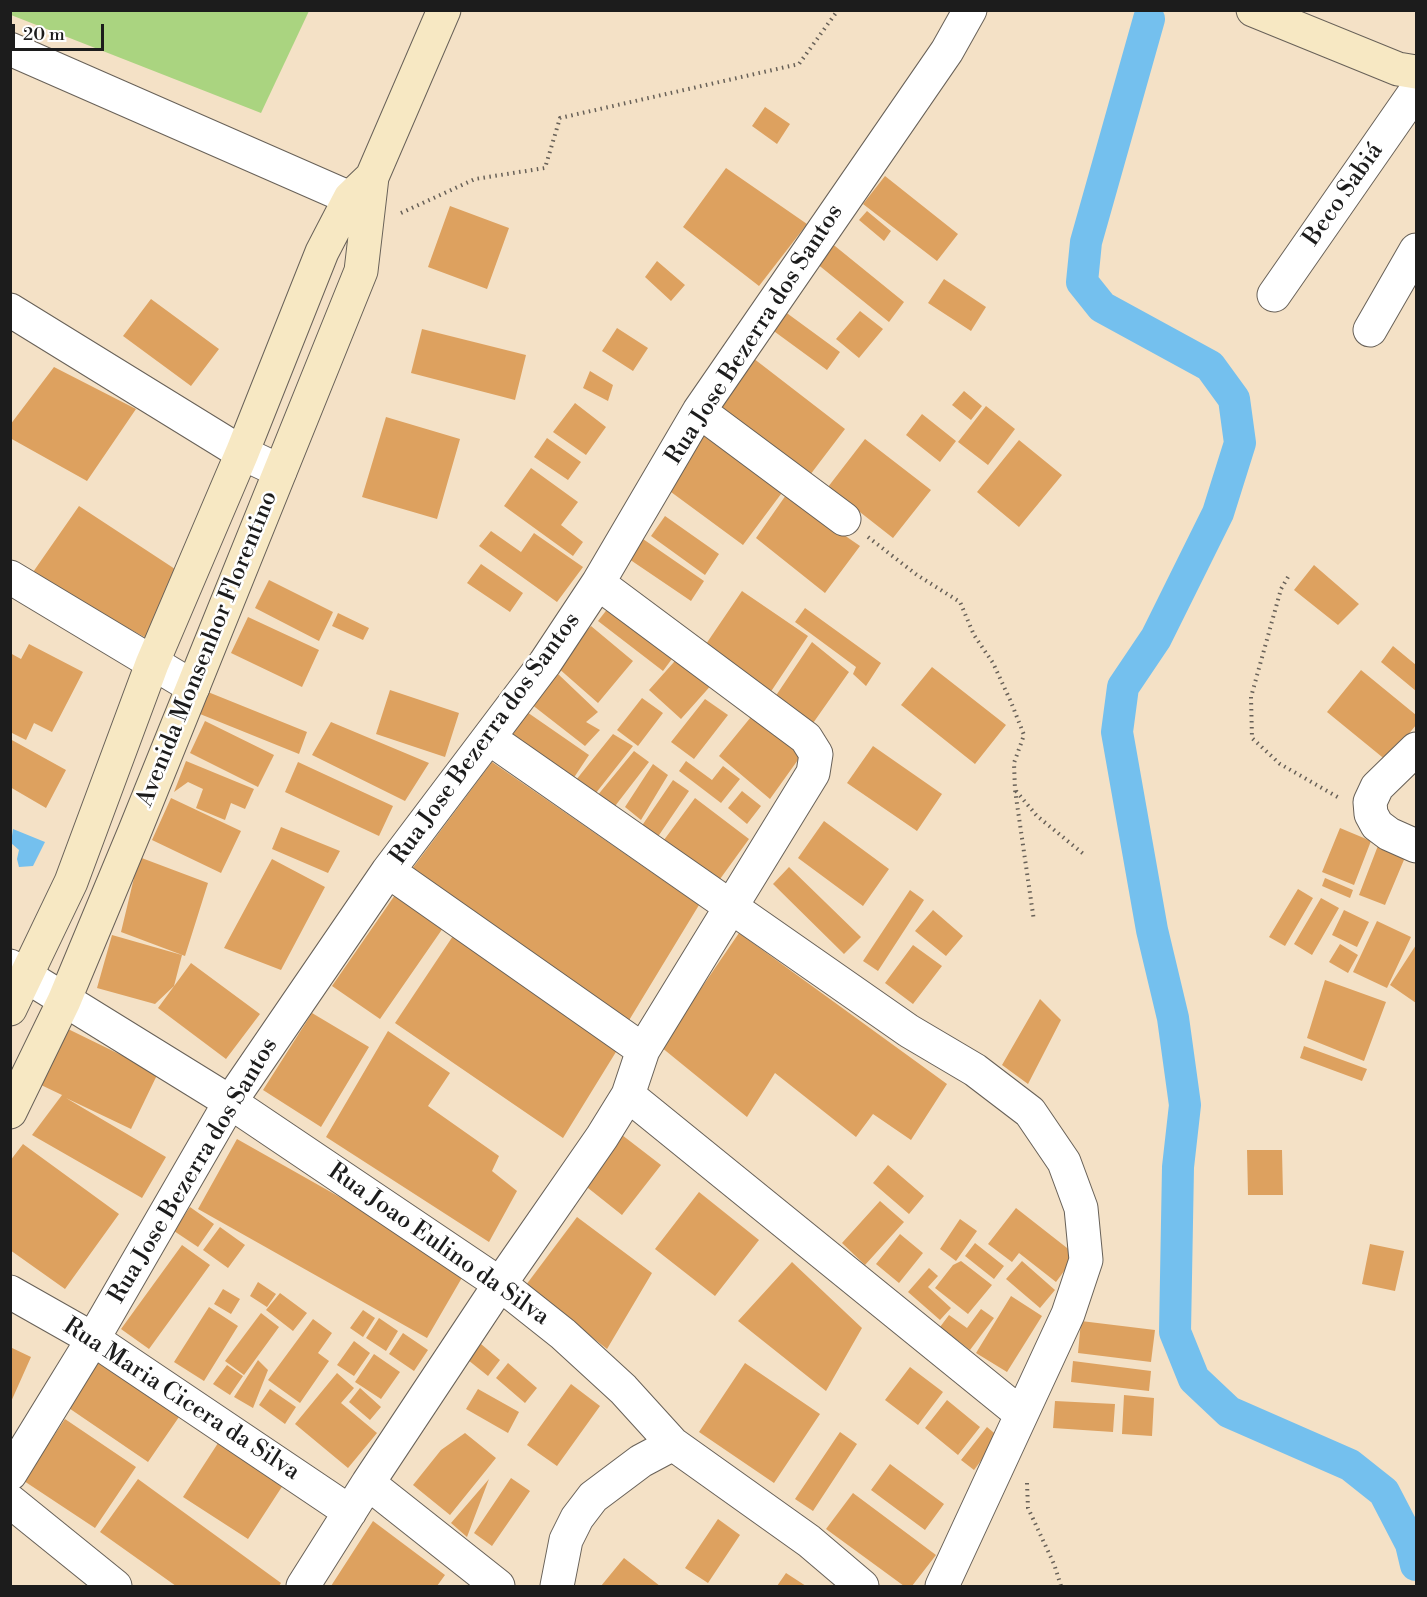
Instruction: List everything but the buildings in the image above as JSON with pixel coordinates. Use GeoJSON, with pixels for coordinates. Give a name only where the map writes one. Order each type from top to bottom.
{"type":"FeatureCollection","features":[{"type":"Feature","properties":{"kind":"main road","name":"Avenida Monsenhor Florentino"},"geometry":{"type":"LineString","coordinates":[[10,1009],[18,970],[71,882],[152,664],[242,453],[322,252],[361,188],[444,10]]}},
{"type":"Feature","properties":{"kind":"main road"},"geometry":{"type":"LineString","coordinates":[[1253,10],[1411,83]]}},
{"type":"Feature","properties":{"kind":"main road","name":"Avenida Monsenhor Florentino"},"geometry":{"type":"LineString","coordinates":[[10,1112],[64,1001],[361,270],[361,188]]}},
{"type":"Feature","properties":{"kind":"street","name":"Rua Jose Bezerra dos Santos"},"geometry":{"type":"LineString","coordinates":[[10,1474],[93,1339],[230,1102],[388,871],[545,663],[598,583],[699,411],[947,51],[970,10]]}},
{"type":"Feature","properties":{"kind":"street"},"geometry":{"type":"LineString","coordinates":[[10,49],[361,188]]}},
{"type":"Feature","properties":{"kind":"street","name":"Beco Sabiá"},"geometry":{"type":"LineString","coordinates":[[1274,295],[1411,83]]}},
{"type":"Feature","properties":{"kind":"street"},"geometry":{"type":"LineString","coordinates":[[1370,330],[1416,250]]}},
{"type":"Feature","properties":{"kind":"street"},"geometry":{"type":"LineString","coordinates":[[10,310],[242,453],[280,471]]}},
{"type":"Feature","properties":{"kind":"street"},"geometry":{"type":"LineString","coordinates":[[699,411],[844,519]]}},
{"type":"Feature","properties":{"kind":"street"},"geometry":{"type":"LineString","coordinates":[[10,577],[193,687]]}},
{"type":"Feature","properties":{"kind":"street"},"geometry":{"type":"LineString","coordinates":[[303,1587],[368,1483],[500,1284],[602,1137],[628,1095],[643,1050],[813,773],[816,754],[806,738],[598,583]]}},
{"type":"Feature","properties":{"kind":"street"},"geometry":{"type":"LineString","coordinates":[[489,738],[909,1031],[975,1070],[1030,1112],[1064,1162],[1081,1208],[1086,1260],[1068,1314],[942,1587]]}},
{"type":"Feature","properties":{"kind":"street"},"geometry":{"type":"LineString","coordinates":[[1416,749],[1377,787],[1370,801],[1371,814],[1377,825],[1389,834],[1416,846]]}},
{"type":"Feature","properties":{"kind":"street"},"geometry":{"type":"LineString","coordinates":[[388,871],[643,1050]]}},
{"type":"Feature","properties":{"kind":"street","name":"Rua Joao Eulino da Silva"},"geometry":{"type":"LineString","coordinates":[[18,970],[64,1001],[230,1102],[500,1284],[563,1334],[606,1373],[673,1444],[808,1541],[862,1587]]}},
{"type":"Feature","properties":{"kind":"street"},"geometry":{"type":"LineString","coordinates":[[628,1095],[1021,1414]]}},
{"type":"Feature","properties":{"kind":"street","name":"Rua Maria Cicera da Silva"},"geometry":{"type":"LineString","coordinates":[[10,1292],[93,1339],[350,1512]]}},
{"type":"Feature","properties":{"kind":"street"},"geometry":{"type":"LineString","coordinates":[[557,1587],[566,1540],[578,1518],[594,1497],[641,1461],[673,1444]]}},
{"type":"Feature","properties":{"kind":"street"},"geometry":{"type":"LineString","coordinates":[[368,1483],[498,1587]]}},
{"type":"Feature","properties":{"kind":"street"},"geometry":{"type":"LineString","coordinates":[[10,1501],[115,1587]]}},
{"type":"Feature","properties":{"kind":"path"},"geometry":{"type":"LineString","coordinates":[[361,188],[401,213],[475,179],[545,168],[560,118],[800,64],[838,10]]}},
{"type":"Feature","properties":{"kind":"path"},"geometry":{"type":"LineString","coordinates":[[844,519],[917,575],[960,602],[974,635],[993,663],[1024,735],[1014,763],[1015,790],[1034,921]]}},
{"type":"Feature","properties":{"kind":"path"},"geometry":{"type":"LineString","coordinates":[[1288,577],[1281,590],[1251,697],[1252,738],[1280,764],[1371,814]]}},
{"type":"Feature","properties":{"kind":"path"},"geometry":{"type":"LineString","coordinates":[[1015,790],[1037,816],[1086,856]]}},
{"type":"Feature","properties":{"kind":"path"},"geometry":{"type":"LineString","coordinates":[[1029,1476],[1026,1487],[1028,1508],[1054,1564],[1061,1587]]}},
{"type":"Feature","properties":{"kind":"green space"},"geometry":{"type":"Polygon","coordinates":[[[10,11],[309,11],[261,113],[11,15],[10,11]]]}},
{"type":"Feature","properties":{"kind":"water"},"geometry":{"type":"Polygon","coordinates":[[[13,829],[45,842],[33,866],[19,867],[17,859],[19,850],[11,843],[13,829]]]}},
{"type":"Feature","properties":{"kind":"waterway"},"geometry":{"type":"LineString","coordinates":[[1149,19],[1086,242],[1082,282],[1102,307],[1210,366],[1234,399],[1240,443],[1218,513],[1156,638],[1123,687],[1117,732],[1152,930],[1173,1018],[1185,1105],[1178,1167],[1175,1332],[1194,1379],[1229,1412],[1350,1465],[1384,1492],[1411,1544],[1416,1565]]}}]}
